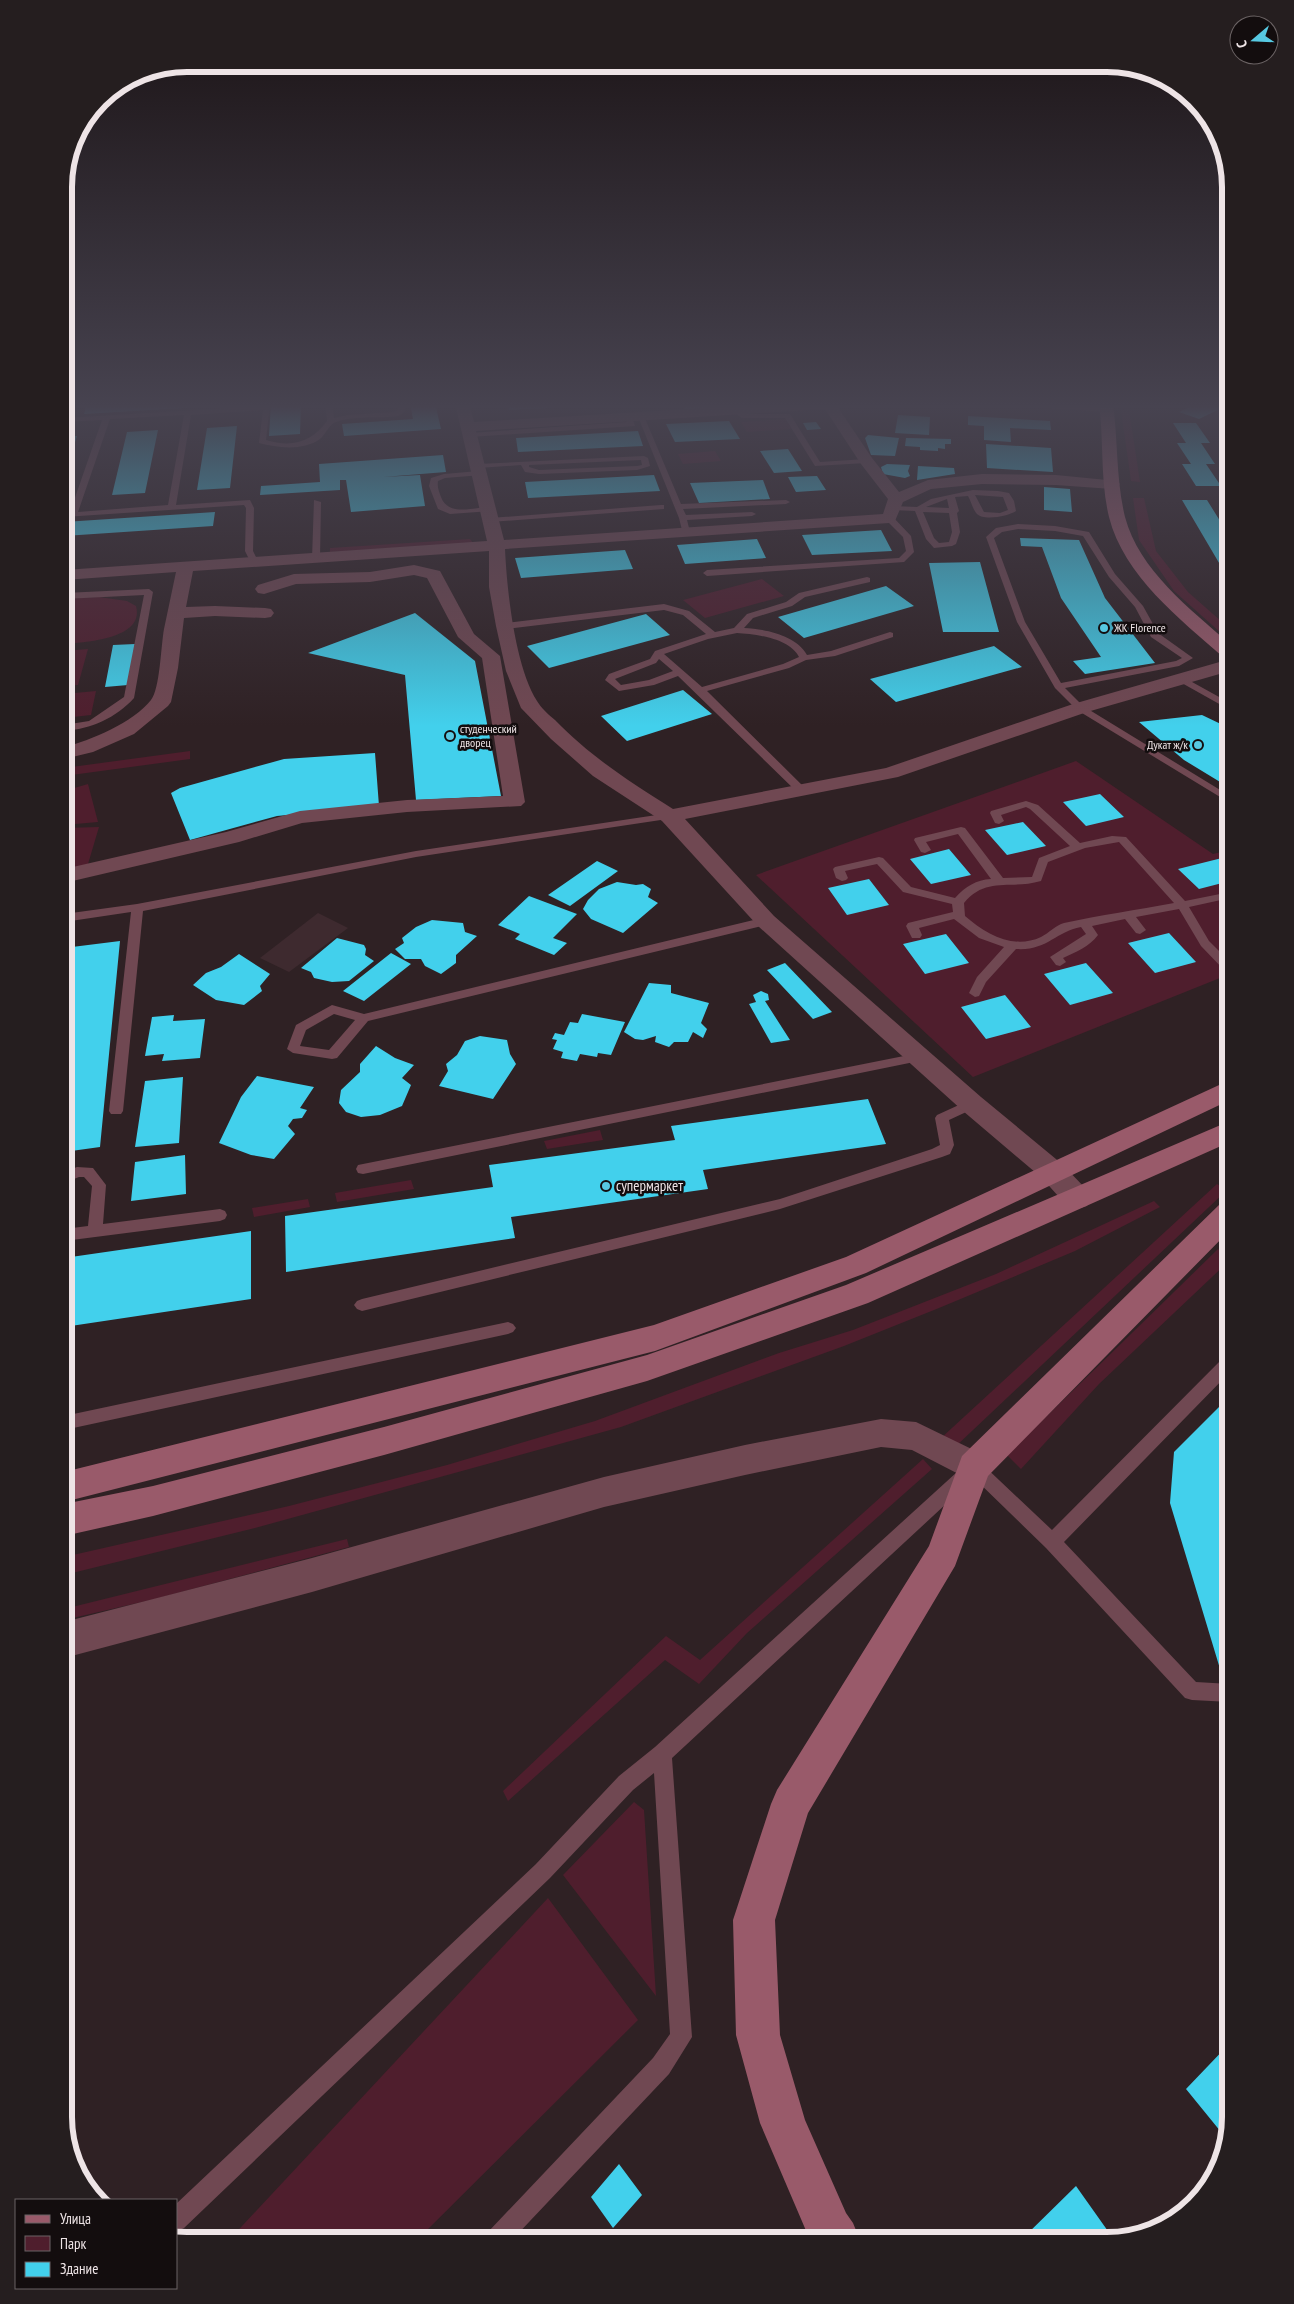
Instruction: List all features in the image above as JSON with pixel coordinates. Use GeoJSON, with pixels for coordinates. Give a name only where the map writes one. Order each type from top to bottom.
{"type":"FeatureCollection","features":[{"type":"Feature","properties":{"kind":"main road"},"geometry":{"type":"LineString","coordinates":[[1116,511],[1125,540],[1137,562],[1191,619],[1222,646]]}},
{"type":"Feature","properties":{"kind":"main road"},"geometry":{"type":"LineString","coordinates":[[72,1485],[655,1338],[856,1265],[1052,1172],[1222,1098]]}},
{"type":"Feature","properties":{"kind":"main road"},"geometry":{"type":"LineString","coordinates":[[72,1518],[153,1501],[648,1368],[857,1294],[1222,1135]]}},
{"type":"Feature","properties":{"kind":"main road"},"geometry":{"type":"LineString","coordinates":[[830,2232],[783,2122],[758,2035],[754,1920],[791,1804],[943,1554],[974,1467],[1222,1220]]}},
{"type":"Feature","properties":{"kind":"street"},"geometry":{"type":"LineString","coordinates":[[488,511],[497,546],[498,587],[505,626],[515,671],[528,704],[558,735],[600,772],[670,816],[766,922],[1052,1172],[1077,1198]]}},
{"type":"Feature","properties":{"kind":"street"},"geometry":{"type":"LineString","coordinates":[[73,574],[255,564],[497,546],[685,525],[862,511]]}},
{"type":"Feature","properties":{"kind":"street"},"geometry":{"type":"LineString","coordinates":[[340,557],[341,578]]}},
{"type":"Feature","properties":{"kind":"street"},"geometry":{"type":"LineString","coordinates":[[73,751],[86,748],[127,730],[161,702],[170,668],[185,568]]}},
{"type":"Feature","properties":{"kind":"street"},"geometry":{"type":"LineString","coordinates":[[73,874],[231,837],[300,816],[407,806],[514,802],[491,656],[467,638],[434,574],[414,570],[370,577],[294,579],[264,589],[215,611]]}},
{"type":"Feature","properties":{"kind":"street"},"geometry":{"type":"LineString","coordinates":[[264,589],[288,597]]}},
{"type":"Feature","properties":{"kind":"street"},"geometry":{"type":"LineString","coordinates":[[177,613],[215,611],[264,614]]}},
{"type":"Feature","properties":{"kind":"street"},"geometry":{"type":"LineString","coordinates":[[670,816],[891,773],[1080,708],[1222,668]]}},
{"type":"Feature","properties":{"kind":"street"},"geometry":{"type":"LineString","coordinates":[[72,1638],[312,1575],[604,1492],[745,1460],[881,1433],[916,1436],[974,1467]]}},
{"type":"Feature","properties":{"kind":"lane"},"geometry":{"type":"LineString","coordinates":[[75,511],[73,515],[128,511]]}},
{"type":"Feature","properties":{"kind":"lane"},"geometry":{"type":"LineString","coordinates":[[250,511],[249,551],[255,564]]}},
{"type":"Feature","properties":{"kind":"lane"},"geometry":{"type":"LineString","coordinates":[[316,559],[317,511]]}},
{"type":"Feature","properties":{"kind":"lane"},"geometry":{"type":"LineString","coordinates":[[447,511],[489,514],[575,511]]}},
{"type":"Feature","properties":{"kind":"lane"},"geometry":{"type":"LineString","coordinates":[[679,511],[685,525],[752,514]]}},
{"type":"Feature","properties":{"kind":"lane"},"geometry":{"type":"LineString","coordinates":[[707,573],[901,560],[910,552],[906,536],[894,511]]}},
{"type":"Feature","properties":{"kind":"lane"},"geometry":{"type":"LineString","coordinates":[[918,511],[932,543],[944,546],[952,544],[956,532],[955,511],[937,511]]}},
{"type":"Feature","properties":{"kind":"lane"},"geometry":{"type":"LineString","coordinates":[[978,511],[980,514],[1001,515],[1012,511]]}},
{"type":"Feature","properties":{"kind":"lane"},"geometry":{"type":"LineString","coordinates":[[1058,686],[1180,663],[1188,658],[1154,635],[1139,606],[1112,575],[1086,534],[1072,529],[1014,527],[998,530],[990,537],[1021,622],[1058,686],[1080,708],[1222,795]]}},
{"type":"Feature","properties":{"kind":"lane"},"geometry":{"type":"LineString","coordinates":[[737,630],[750,616],[789,604],[802,595],[867,580]]}},
{"type":"Feature","properties":{"kind":"lane"},"geometry":{"type":"LineString","coordinates":[[73,596],[149,592],[129,698],[96,722],[73,727]]}},
{"type":"Feature","properties":{"kind":"lane"},"geometry":{"type":"LineString","coordinates":[[505,626],[664,607],[686,613],[712,634]]}},
{"type":"Feature","properties":{"kind":"lane"},"geometry":{"type":"LineString","coordinates":[[680,672],[634,688],[619,688],[610,680],[612,676],[653,661],[658,653],[712,634],[737,630],[764,633],[782,640],[802,650],[804,658]]}},
{"type":"Feature","properties":{"kind":"lane"},"geometry":{"type":"LineString","coordinates":[[700,690],[786,666],[804,658],[832,654],[890,635]]}},
{"type":"Feature","properties":{"kind":"lane"},"geometry":{"type":"LineString","coordinates":[[658,653],[700,690],[802,791]]}},
{"type":"Feature","properties":{"kind":"lane"},"geometry":{"type":"LineString","coordinates":[[1183,680],[1222,702]]}},
{"type":"Feature","properties":{"kind":"lane"},"geometry":{"type":"LineString","coordinates":[[999,820],[995,813],[1026,804],[1034,807],[1079,848]]}},
{"type":"Feature","properties":{"kind":"lane"},"geometry":{"type":"LineString","coordinates":[[73,917],[137,908],[416,854],[670,816]]}},
{"type":"Feature","properties":{"kind":"lane"},"geometry":{"type":"LineString","coordinates":[[925,850],[919,840],[961,830],[999,881]]}},
{"type":"Feature","properties":{"kind":"lane"},"geometry":{"type":"LineString","coordinates":[[916,935],[912,926],[958,908],[969,890],[985,883],[999,881],[1027,883],[1037,879],[1043,860],[1059,852],[1079,848],[1102,840],[1122,839],[1182,905],[1205,943],[1222,961]]}},
{"type":"Feature","properties":{"kind":"lane"},"geometry":{"type":"LineString","coordinates":[[842,878],[839,869],[880,860],[907,890],[958,908]]}},
{"type":"Feature","properties":{"kind":"lane"},"geometry":{"type":"LineString","coordinates":[[958,908],[959,917],[972,930],[995,941],[1012,946],[1032,946],[1053,938],[1064,927],[1222,897]]}},
{"type":"Feature","properties":{"kind":"lane"},"geometry":{"type":"LineString","coordinates":[[116,1111],[137,908]]}},
{"type":"Feature","properties":{"kind":"lane"},"geometry":{"type":"LineString","coordinates":[[1128,915],[1140,930]]}},
{"type":"Feature","properties":{"kind":"lane"},"geometry":{"type":"LineString","coordinates":[[364,1018],[332,1056],[293,1049],[300,1028],[332,1009],[364,1018],[766,922]]}},
{"type":"Feature","properties":{"kind":"lane"},"geometry":{"type":"LineString","coordinates":[[1060,962],[1056,957],[1085,942],[1092,935],[1084,924]]}},
{"type":"Feature","properties":{"kind":"lane"},"geometry":{"type":"LineString","coordinates":[[975,993],[981,980],[1012,946]]}},
{"type":"Feature","properties":{"kind":"lane"},"geometry":{"type":"LineString","coordinates":[[363,1169],[920,1058]]}},
{"type":"Feature","properties":{"kind":"lane"},"geometry":{"type":"LineString","coordinates":[[362,1305],[780,1204],[937,1153],[945,1150],[947,1145],[942,1118],[972,1104]]}},
{"type":"Feature","properties":{"kind":"lane"},"geometry":{"type":"LineString","coordinates":[[72,1174],[88,1172],[100,1185],[95,1231]]}},
{"type":"Feature","properties":{"kind":"lane"},"geometry":{"type":"LineString","coordinates":[[72,1234],[220,1215]]}},
{"type":"Feature","properties":{"kind":"lane"},"geometry":{"type":"LineString","coordinates":[[72,1421],[508,1328]]}},
{"type":"Feature","properties":{"kind":"lane"},"geometry":{"type":"LineString","coordinates":[[1052,1542],[1222,1370]]}},
{"type":"Feature","properties":{"kind":"lane"},"geometry":{"type":"LineString","coordinates":[[178,2218],[543,1871],[626,1783],[662,1754],[974,1467],[1052,1542],[1192,1691],[1222,1693]]}},
{"type":"Feature","properties":{"kind":"lane"},"geometry":{"type":"LineString","coordinates":[[504,2231],[661,2066],[681,2038],[662,1754]]}},
{"type":"Feature","properties":{"kind":"shaded area"},"geometry":{"type":"Polygon","coordinates":[[[318,913],[348,928],[289,972],[260,958],[318,913]]]}},
{"type":"Feature","properties":{"kind":"green space"},"geometry":{"type":"Polygon","coordinates":[[[1135,511],[1147,511],[1156,551],[1188,592],[1222,622],[1222,634],[1174,591],[1139,540],[1135,511]]]}},
{"type":"Feature","properties":{"kind":"green space"},"geometry":{"type":"Polygon","coordinates":[[[470,539],[473,543],[330,552],[330,548],[470,539]]]}},
{"type":"Feature","properties":{"kind":"green space"},"geometry":{"type":"Polygon","coordinates":[[[762,579],[784,596],[705,618],[683,600],[762,579]]]}},
{"type":"Feature","properties":{"kind":"green space"},"geometry":{"type":"Polygon","coordinates":[[[99,597],[127,601],[136,606],[136,617],[132,626],[111,637],[73,643],[73,598],[99,597]]]}},
{"type":"Feature","properties":{"kind":"green space"},"geometry":{"type":"Polygon","coordinates":[[[88,649],[78,685],[73,685],[73,650],[88,649]]]}},
{"type":"Feature","properties":{"kind":"green space"},"geometry":{"type":"Polygon","coordinates":[[[96,691],[91,715],[73,717],[73,693],[96,691]]]}},
{"type":"Feature","properties":{"kind":"green space"},"geometry":{"type":"Polygon","coordinates":[[[190,751],[190,759],[73,775],[73,767],[190,751]]]}},
{"type":"Feature","properties":{"kind":"green space"},"geometry":{"type":"Polygon","coordinates":[[[1076,761],[1213,854],[1222,852],[1222,977],[973,1077],[756,875],[1076,761]]]}},
{"type":"Feature","properties":{"kind":"green space"},"geometry":{"type":"Polygon","coordinates":[[[88,784],[98,822],[73,824],[73,788],[88,784]]]}},
{"type":"Feature","properties":{"kind":"green space"},"geometry":{"type":"Polygon","coordinates":[[[99,827],[88,864],[73,868],[73,828],[99,827]]]}},
{"type":"Feature","properties":{"kind":"green space"},"geometry":{"type":"Polygon","coordinates":[[[600,1130],[603,1140],[547,1149],[544,1141],[600,1130]]]}},
{"type":"Feature","properties":{"kind":"green space"},"geometry":{"type":"Polygon","coordinates":[[[411,1180],[414,1189],[337,1202],[335,1193],[411,1180]]]}},
{"type":"Feature","properties":{"kind":"green space"},"geometry":{"type":"Polygon","coordinates":[[[1217,1184],[1222,1187],[1222,1195],[954,1448],[940,1439],[1217,1184]]]}},
{"type":"Feature","properties":{"kind":"green space"},"geometry":{"type":"Polygon","coordinates":[[[308,1199],[310,1207],[254,1217],[252,1208],[308,1199]]]}},
{"type":"Feature","properties":{"kind":"green space"},"geometry":{"type":"Polygon","coordinates":[[[1154,1201],[1160,1207],[1075,1251],[939,1308],[844,1346],[621,1427],[255,1528],[72,1573],[72,1555],[289,1506],[447,1465],[595,1421],[779,1353],[853,1330],[996,1274],[1154,1201]]]}},
{"type":"Feature","properties":{"kind":"green space"},"geometry":{"type":"Polygon","coordinates":[[[1218,1249],[1222,1253],[1222,1268],[1099,1384],[1021,1469],[1007,1455],[1218,1249]]]}},
{"type":"Feature","properties":{"kind":"green space"},"geometry":{"type":"Polygon","coordinates":[[[923,1459],[932,1469],[747,1633],[699,1684],[665,1660],[508,1801],[503,1791],[666,1636],[700,1660],[923,1459]]]}},
{"type":"Feature","properties":{"kind":"green space"},"geometry":{"type":"Polygon","coordinates":[[[347,1539],[349,1547],[155,1599],[72,1618],[72,1607],[347,1539]]]}},
{"type":"Feature","properties":{"kind":"green space"},"geometry":{"type":"Polygon","coordinates":[[[634,1802],[644,1810],[656,1996],[563,1875],[634,1802]]]}},
{"type":"Feature","properties":{"kind":"green space"},"geometry":{"type":"Polygon","coordinates":[[[548,1898],[638,2020],[426,2231],[237,2231],[548,1898]]]}},
{"type":"Feature","properties":{"kind":"building"},"geometry":{"type":"Polygon","coordinates":[[[1188,511],[1214,511],[1222,524],[1222,568],[1188,511]]]}},
{"type":"Feature","properties":{"kind":"building"},"geometry":{"type":"Polygon","coordinates":[[[215,512],[213,526],[73,535],[73,521],[215,512]]]}},
{"type":"Feature","properties":{"kind":"building"},"geometry":{"type":"Polygon","coordinates":[[[881,530],[892,551],[812,555],[802,535],[881,530]]]}},
{"type":"Feature","properties":{"kind":"building","name":"ЖК Florence"},"geometry":{"type":"Polygon","coordinates":[[[1020,538],[1079,540],[1105,598],[1155,663],[1085,674],[1073,661],[1101,657],[1061,598],[1042,547],[1021,546],[1020,538]]]}},
{"type":"Feature","properties":{"kind":"building"},"geometry":{"type":"Polygon","coordinates":[[[757,539],[766,558],[685,564],[677,545],[757,539]]]}},
{"type":"Feature","properties":{"kind":"building"},"geometry":{"type":"Polygon","coordinates":[[[625,550],[633,569],[521,578],[515,558],[625,550]]]}},
{"type":"Feature","properties":{"kind":"building"},"geometry":{"type":"Polygon","coordinates":[[[980,562],[999,632],[943,632],[929,563],[980,562]]]}},
{"type":"Feature","properties":{"kind":"building"},"geometry":{"type":"Polygon","coordinates":[[[886,586],[914,606],[804,638],[778,617],[886,586]]]}},
{"type":"Feature","properties":{"kind":"building","name":"студенческий дворец"},"geometry":{"type":"Polygon","coordinates":[[[415,613],[475,661],[501,796],[416,800],[405,675],[308,653],[415,613]]]}},
{"type":"Feature","properties":{"kind":"building"},"geometry":{"type":"Polygon","coordinates":[[[646,614],[670,635],[549,668],[527,646],[646,614]]]}},
{"type":"Feature","properties":{"kind":"building"},"geometry":{"type":"Polygon","coordinates":[[[135,644],[128,685],[105,687],[113,645],[135,644]]]}},
{"type":"Feature","properties":{"kind":"building"},"geometry":{"type":"Polygon","coordinates":[[[994,646],[1022,667],[896,702],[870,679],[994,646]]]}},
{"type":"Feature","properties":{"kind":"building"},"geometry":{"type":"Polygon","coordinates":[[[683,690],[712,714],[627,741],[601,716],[683,690]]]}},
{"type":"Feature","properties":{"kind":"building","name":"Дукат ж/к"},"geometry":{"type":"Polygon","coordinates":[[[1202,715],[1222,725],[1222,783],[1184,760],[1139,722],[1202,715]]]}},
{"type":"Feature","properties":{"kind":"building"},"geometry":{"type":"Polygon","coordinates":[[[375,753],[379,806],[277,816],[190,840],[171,793],[180,788],[284,759],[375,753]]]}},
{"type":"Feature","properties":{"kind":"building"},"geometry":{"type":"Polygon","coordinates":[[[1100,794],[1124,817],[1086,826],[1063,802],[1100,794]]]}},
{"type":"Feature","properties":{"kind":"building"},"geometry":{"type":"Polygon","coordinates":[[[1023,822],[1046,846],[1007,855],[985,830],[1023,822]]]}},
{"type":"Feature","properties":{"kind":"building"},"geometry":{"type":"Polygon","coordinates":[[[949,849],[971,875],[931,884],[910,859],[949,849]]]}},
{"type":"Feature","properties":{"kind":"building"},"geometry":{"type":"Polygon","coordinates":[[[1222,858],[1222,883],[1199,889],[1178,869],[1222,858]]]}},
{"type":"Feature","properties":{"kind":"building"},"geometry":{"type":"Polygon","coordinates":[[[597,861],[618,871],[570,906],[548,895],[597,861]]]}},
{"type":"Feature","properties":{"kind":"building"},"geometry":{"type":"Polygon","coordinates":[[[869,879],[889,905],[847,915],[828,888],[869,879]]]}},
{"type":"Feature","properties":{"kind":"building"},"geometry":{"type":"Polygon","coordinates":[[[617,882],[636,885],[643,884],[651,889],[648,897],[658,903],[623,933],[591,919],[583,909],[588,900],[599,889],[617,882]]]}},
{"type":"Feature","properties":{"kind":"building"},"geometry":{"type":"Polygon","coordinates":[[[529,896],[577,914],[553,938],[567,943],[554,955],[515,939],[520,934],[498,925],[529,896]]]}},
{"type":"Feature","properties":{"kind":"building"},"geometry":{"type":"Polygon","coordinates":[[[432,920],[463,923],[465,932],[477,936],[456,955],[456,963],[441,974],[425,966],[421,959],[405,959],[395,949],[404,943],[402,938],[416,927],[432,920]]]}},
{"type":"Feature","properties":{"kind":"building"},"geometry":{"type":"Polygon","coordinates":[[[1169,933],[1196,962],[1155,973],[1128,943],[1169,933]]]}},
{"type":"Feature","properties":{"kind":"building"},"geometry":{"type":"Polygon","coordinates":[[[946,934],[969,963],[925,974],[903,944],[946,934]]]}},
{"type":"Feature","properties":{"kind":"building"},"geometry":{"type":"Polygon","coordinates":[[[337,938],[364,945],[366,949],[365,955],[374,961],[349,981],[332,982],[314,978],[311,972],[301,968],[337,938]]]}},
{"type":"Feature","properties":{"kind":"building"},"geometry":{"type":"Polygon","coordinates":[[[120,941],[100,1147],[72,1151],[73,947],[120,941]]]}},
{"type":"Feature","properties":{"kind":"building"},"geometry":{"type":"Polygon","coordinates":[[[391,953],[411,964],[364,1001],[343,991],[391,953]]]}},
{"type":"Feature","properties":{"kind":"building"},"geometry":{"type":"Polygon","coordinates":[[[239,954],[270,974],[260,986],[262,991],[244,1005],[216,1000],[193,985],[206,973],[221,967],[239,954]]]}},
{"type":"Feature","properties":{"kind":"building"},"geometry":{"type":"Polygon","coordinates":[[[785,963],[832,1012],[813,1019],[767,970],[785,963]]]}},
{"type":"Feature","properties":{"kind":"building"},"geometry":{"type":"Polygon","coordinates":[[[1086,963],[1113,993],[1070,1005],[1044,974],[1086,963]]]}},
{"type":"Feature","properties":{"kind":"building"},"geometry":{"type":"Polygon","coordinates":[[[649,983],[671,985],[671,993],[709,1003],[701,1023],[707,1029],[703,1038],[693,1032],[688,1042],[674,1042],[669,1047],[655,1042],[656,1036],[643,1040],[635,1039],[624,1032],[649,983]]]}},
{"type":"Feature","properties":{"kind":"building"},"geometry":{"type":"Polygon","coordinates":[[[761,991],[768,994],[769,1000],[765,1001],[790,1040],[771,1043],[749,1004],[756,1002],[753,995],[761,991]]]}},
{"type":"Feature","properties":{"kind":"building"},"geometry":{"type":"Polygon","coordinates":[[[1005,995],[1031,1027],[986,1039],[961,1007],[1005,995]]]}},
{"type":"Feature","properties":{"kind":"building"},"geometry":{"type":"Polygon","coordinates":[[[582,1014],[625,1022],[611,1055],[598,1053],[597,1057],[580,1054],[577,1061],[561,1058],[563,1052],[553,1049],[557,1040],[552,1039],[555,1033],[564,1035],[570,1022],[578,1023],[582,1014]]]}},
{"type":"Feature","properties":{"kind":"building"},"geometry":{"type":"Polygon","coordinates":[[[174,1015],[173,1021],[205,1019],[200,1058],[162,1061],[164,1054],[145,1056],[152,1017],[174,1015]]]}},
{"type":"Feature","properties":{"kind":"building"},"geometry":{"type":"Polygon","coordinates":[[[480,1036],[507,1040],[510,1054],[516,1064],[493,1099],[439,1086],[448,1071],[446,1064],[457,1055],[465,1041],[480,1036]]]}},
{"type":"Feature","properties":{"kind":"building"},"geometry":{"type":"Polygon","coordinates":[[[376,1046],[395,1058],[414,1065],[402,1078],[411,1085],[402,1106],[380,1115],[361,1117],[346,1112],[339,1103],[341,1090],[360,1072],[360,1064],[376,1046]]]}},
{"type":"Feature","properties":{"kind":"building"},"geometry":{"type":"Polygon","coordinates":[[[257,1076],[314,1087],[300,1108],[307,1110],[302,1118],[293,1119],[288,1126],[295,1134],[274,1159],[251,1155],[219,1143],[241,1097],[257,1076]]]}},
{"type":"Feature","properties":{"kind":"building"},"geometry":{"type":"Polygon","coordinates":[[[183,1077],[179,1143],[135,1147],[145,1081],[183,1077]]]}},
{"type":"Feature","properties":{"kind":"building"},"geometry":{"type":"Polygon","coordinates":[[[868,1099],[886,1144],[703,1170],[708,1189],[511,1217],[515,1238],[286,1272],[285,1216],[493,1187],[489,1165],[675,1140],[671,1126],[868,1099]]]}},
{"type":"Feature","properties":{"kind":"building"},"geometry":{"type":"Polygon","coordinates":[[[185,1155],[186,1194],[131,1201],[135,1162],[185,1155]]]}},
{"type":"Feature","properties":{"kind":"building"},"geometry":{"type":"Polygon","coordinates":[[[251,1231],[251,1299],[72,1326],[72,1257],[251,1231]]]}},
{"type":"Feature","properties":{"kind":"building"},"geometry":{"type":"Polygon","coordinates":[[[1222,1404],[1222,1675],[1170,1503],[1174,1452],[1222,1404]]]}},
{"type":"Feature","properties":{"kind":"building"},"geometry":{"type":"Polygon","coordinates":[[[1222,2051],[1221,2132],[1186,2089],[1222,2051]]]}},
{"type":"Feature","properties":{"kind":"building"},"geometry":{"type":"Polygon","coordinates":[[[619,2164],[642,2195],[613,2228],[591,2197],[619,2164]]]}},
{"type":"Feature","properties":{"kind":"building"},"geometry":{"type":"Polygon","coordinates":[[[1076,2186],[1109,2232],[1107,2232],[1029,2232],[1076,2186]]]}},
{"type":"Feature","properties":{"kind":"place","name":"ЖК Florence"},"geometry":{"type":"Point","coordinates":[1104,628]}},
{"type":"Feature","properties":{"kind":"place","name":"студенческий дворец"},"geometry":{"type":"Point","coordinates":[450,736]}},
{"type":"Feature","properties":{"kind":"place","name":"Дукат ж/к"},"geometry":{"type":"Point","coordinates":[1198,745]}},
{"type":"Feature","properties":{"kind":"place","name":"супермаркет"},"geometry":{"type":"Point","coordinates":[606,1186]}}]}
